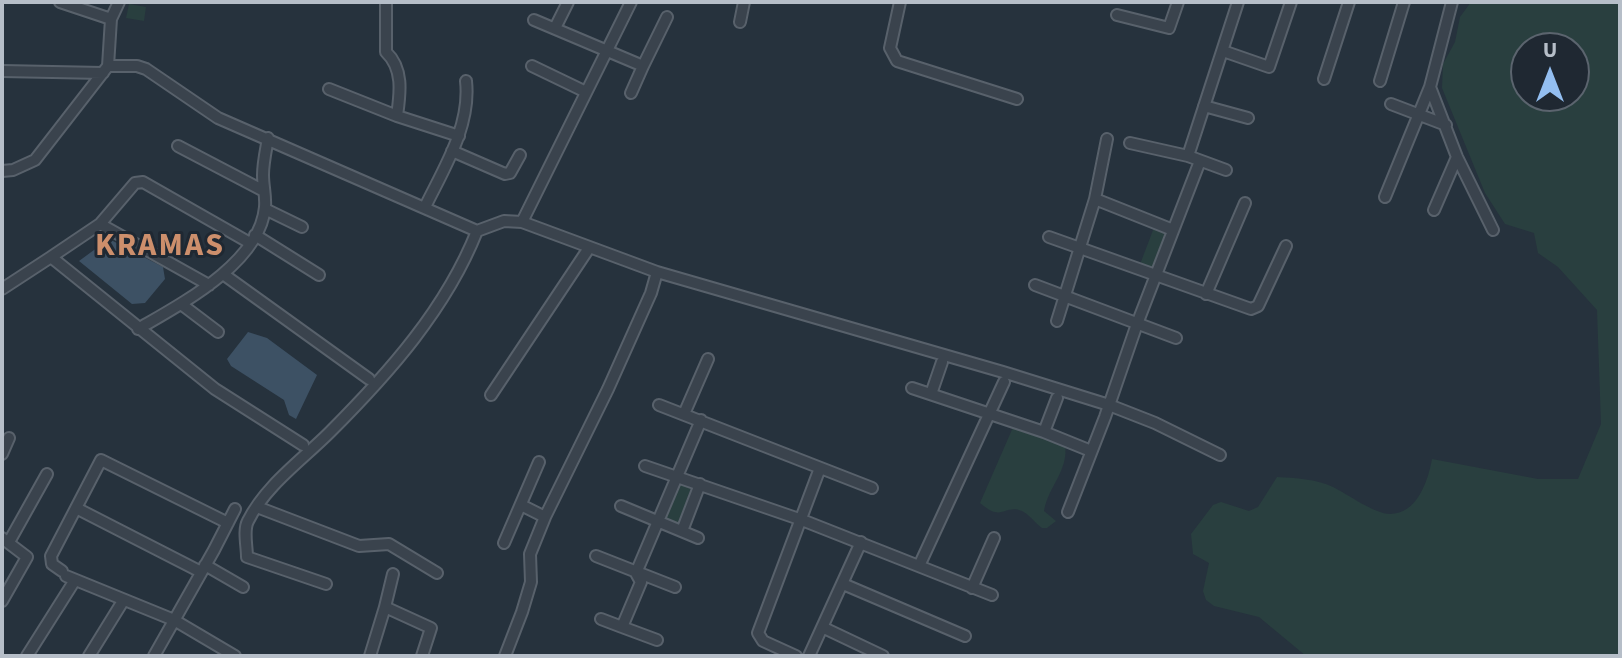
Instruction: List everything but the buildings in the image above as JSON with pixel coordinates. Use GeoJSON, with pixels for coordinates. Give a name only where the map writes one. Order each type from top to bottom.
{"type":"FeatureCollection","features":[{"type":"Feature","properties":{"kind":"street"},"geometry":{"type":"LineString","coordinates":[[60,2],[111,19]]}},
{"type":"Feature","properties":{"kind":"street"},"geometry":{"type":"LineString","coordinates":[[2,171],[13,170],[35,160],[105,69],[111,19],[119,2]]}},
{"type":"Feature","properties":{"kind":"street"},"geometry":{"type":"LineString","coordinates":[[386,2],[386,52],[394,60],[399,76],[397,116]]}},
{"type":"Feature","properties":{"kind":"street"},"geometry":{"type":"LineString","coordinates":[[555,28],[568,2]]}},
{"type":"Feature","properties":{"kind":"street"},"geometry":{"type":"LineString","coordinates":[[522,222],[631,2]]}},
{"type":"Feature","properties":{"kind":"street"},"geometry":{"type":"LineString","coordinates":[[740,22],[744,2]]}},
{"type":"Feature","properties":{"kind":"street"},"geometry":{"type":"LineString","coordinates":[[900,2],[890,48],[897,61],[1017,99]]}},
{"type":"Feature","properties":{"kind":"street"},"geometry":{"type":"LineString","coordinates":[[1117,15],[1169,28],[1178,2]]}},
{"type":"Feature","properties":{"kind":"street"},"geometry":{"type":"LineString","coordinates":[[1188,156],[1238,2]]}},
{"type":"Feature","properties":{"kind":"street"},"geometry":{"type":"LineString","coordinates":[[1223,51],[1269,67],[1291,2]]}},
{"type":"Feature","properties":{"kind":"street"},"geometry":{"type":"LineString","coordinates":[[1324,79],[1349,2]]}},
{"type":"Feature","properties":{"kind":"street"},"geometry":{"type":"LineString","coordinates":[[1380,81],[1404,2]]}},
{"type":"Feature","properties":{"kind":"street"},"geometry":{"type":"LineString","coordinates":[[1385,197],[1430,87],[1452,2]]}},
{"type":"Feature","properties":{"kind":"street"},"geometry":{"type":"LineString","coordinates":[[631,93],[667,17]]}},
{"type":"Feature","properties":{"kind":"street"},"geometry":{"type":"LineString","coordinates":[[534,20],[643,66]]}},
{"type":"Feature","properties":{"kind":"street"},"geometry":{"type":"LineString","coordinates":[[2,71],[137,66],[218,118],[477,231],[504,221],[522,222],[657,272],[1109,405],[1155,423],[1220,455]]}},
{"type":"Feature","properties":{"kind":"street"},"geometry":{"type":"LineString","coordinates":[[532,66],[586,92]]}},
{"type":"Feature","properties":{"kind":"street"},"geometry":{"type":"LineString","coordinates":[[425,207],[459,136],[465,117],[466,81]]}},
{"type":"Feature","properties":{"kind":"street"},"geometry":{"type":"LineString","coordinates":[[1430,87],[1457,157],[1493,230]]}},
{"type":"Feature","properties":{"kind":"street"},"geometry":{"type":"LineString","coordinates":[[329,89],[459,136]]}},
{"type":"Feature","properties":{"kind":"street"},"geometry":{"type":"LineString","coordinates":[[1391,104],[1446,125]]}},
{"type":"Feature","properties":{"kind":"street"},"geometry":{"type":"LineString","coordinates":[[1204,106],[1248,118]]}},
{"type":"Feature","properties":{"kind":"street"},"geometry":{"type":"LineString","coordinates":[[1057,321],[1095,199],[1107,139]]}},
{"type":"Feature","properties":{"kind":"street"},"geometry":{"type":"LineString","coordinates":[[138,329],[209,285],[223,274],[253,239],[265,209],[263,175],[271,140]]}},
{"type":"Feature","properties":{"kind":"street"},"geometry":{"type":"LineString","coordinates":[[1130,143],[1188,156],[1226,170]]}},
{"type":"Feature","properties":{"kind":"street"},"geometry":{"type":"LineString","coordinates":[[178,146],[264,191]]}},
{"type":"Feature","properties":{"kind":"street"},"geometry":{"type":"LineString","coordinates":[[452,151],[505,174],[510,173],[520,155]]}},
{"type":"Feature","properties":{"kind":"street"},"geometry":{"type":"LineString","coordinates":[[1434,210],[1457,157]]}},
{"type":"Feature","properties":{"kind":"street"},"geometry":{"type":"LineString","coordinates":[[1068,512],[1200,161]]}},
{"type":"Feature","properties":{"kind":"street"},"geometry":{"type":"LineString","coordinates":[[3,288],[100,224],[135,183],[143,182],[319,275]]}},
{"type":"Feature","properties":{"kind":"street"},"geometry":{"type":"LineString","coordinates":[[1095,199],[1173,230]]}},
{"type":"Feature","properties":{"kind":"street"},"geometry":{"type":"LineString","coordinates":[[1206,294],[1245,203]]}},
{"type":"Feature","properties":{"kind":"street"},"geometry":{"type":"LineString","coordinates":[[265,209],[302,227]]}},
{"type":"Feature","properties":{"kind":"street"},"geometry":{"type":"LineString","coordinates":[[100,224],[209,285]]}},
{"type":"Feature","properties":{"kind":"street"},"geometry":{"type":"LineString","coordinates":[[326,584],[247,557],[245,524],[267,490],[374,388],[418,333],[463,264],[477,231]]}},
{"type":"Feature","properties":{"kind":"street"},"geometry":{"type":"LineString","coordinates":[[1049,237],[1255,309],[1286,246]]}},
{"type":"Feature","properties":{"kind":"street"},"geometry":{"type":"LineString","coordinates":[[491,395],[589,248]]}},
{"type":"Feature","properties":{"kind":"street"},"geometry":{"type":"LineString","coordinates":[[51,257],[215,389],[303,445]]}},
{"type":"Feature","properties":{"kind":"street"},"geometry":{"type":"LineString","coordinates":[[505,656],[531,582],[530,554],[608,389],[651,293],[657,272]]}},
{"type":"Feature","properties":{"kind":"street"},"geometry":{"type":"LineString","coordinates":[[223,274],[369,379]]}},
{"type":"Feature","properties":{"kind":"street"},"geometry":{"type":"LineString","coordinates":[[1035,285],[1176,338]]}},
{"type":"Feature","properties":{"kind":"street"},"geometry":{"type":"LineString","coordinates":[[181,304],[218,332]]}},
{"type":"Feature","properties":{"kind":"street"},"geometry":{"type":"LineString","coordinates":[[684,414],[708,359]]}},
{"type":"Feature","properties":{"kind":"street"},"geometry":{"type":"LineString","coordinates":[[931,394],[942,362]]}},
{"type":"Feature","properties":{"kind":"street"},"geometry":{"type":"LineString","coordinates":[[919,566],[1004,382]]}},
{"type":"Feature","properties":{"kind":"street"},"geometry":{"type":"LineString","coordinates":[[912,388],[1091,451]]}},
{"type":"Feature","properties":{"kind":"street"},"geometry":{"type":"LineString","coordinates":[[1044,432],[1057,398]]}},
{"type":"Feature","properties":{"kind":"street"},"geometry":{"type":"LineString","coordinates":[[659,405],[872,488]]}},
{"type":"Feature","properties":{"kind":"street"},"geometry":{"type":"LineString","coordinates":[[636,573],[701,420]]}},
{"type":"Feature","properties":{"kind":"street"},"geometry":{"type":"LineString","coordinates":[[2,454],[9,438]]}},
{"type":"Feature","properties":{"kind":"street"},"geometry":{"type":"LineString","coordinates":[[228,523],[103,460],[98,461],[50,559],[67,576],[174,620],[219,652],[235,656]]}},
{"type":"Feature","properties":{"kind":"street"},"geometry":{"type":"LineString","coordinates":[[504,543],[539,462]]}},
{"type":"Feature","properties":{"kind":"street"},"geometry":{"type":"LineString","coordinates":[[645,466],[802,520],[992,595]]}},
{"type":"Feature","properties":{"kind":"street"},"geometry":{"type":"LineString","coordinates":[[796,656],[763,641],[758,633],[820,468]]}},
{"type":"Feature","properties":{"kind":"street"},"geometry":{"type":"LineString","coordinates":[[2,601],[27,557],[6,540],[47,474]]}},
{"type":"Feature","properties":{"kind":"street"},"geometry":{"type":"LineString","coordinates":[[682,531],[700,484]]}},
{"type":"Feature","properties":{"kind":"street"},"geometry":{"type":"LineString","coordinates":[[521,505],[545,517]]}},
{"type":"Feature","properties":{"kind":"street"},"geometry":{"type":"LineString","coordinates":[[621,506],[698,538]]}},
{"type":"Feature","properties":{"kind":"street"},"geometry":{"type":"LineString","coordinates":[[257,507],[359,546],[389,544],[437,573]]}},
{"type":"Feature","properties":{"kind":"street"},"geometry":{"type":"LineString","coordinates":[[76,508],[243,587]]}},
{"type":"Feature","properties":{"kind":"street"},"geometry":{"type":"LineString","coordinates":[[154,656],[235,509]]}},
{"type":"Feature","properties":{"kind":"street"},"geometry":{"type":"LineString","coordinates":[[972,588],[994,538]]}},
{"type":"Feature","properties":{"kind":"street"},"geometry":{"type":"LineString","coordinates":[[809,656],[861,542]]}},
{"type":"Feature","properties":{"kind":"street"},"geometry":{"type":"LineString","coordinates":[[596,556],[675,587]]}},
{"type":"Feature","properties":{"kind":"street"},"geometry":{"type":"LineString","coordinates":[[622,627],[641,582],[636,573]]}},
{"type":"Feature","properties":{"kind":"street"},"geometry":{"type":"LineString","coordinates":[[370,656],[393,574]]}},
{"type":"Feature","properties":{"kind":"street"},"geometry":{"type":"LineString","coordinates":[[27,656],[67,576]]}},
{"type":"Feature","properties":{"kind":"street"},"geometry":{"type":"LineString","coordinates":[[843,584],[965,636]]}},
{"type":"Feature","properties":{"kind":"street"},"geometry":{"type":"LineString","coordinates":[[89,656],[123,601]]}},
{"type":"Feature","properties":{"kind":"street"},"geometry":{"type":"LineString","coordinates":[[385,607],[431,628],[422,656]]}},
{"type":"Feature","properties":{"kind":"street"},"geometry":{"type":"LineString","coordinates":[[601,619],[657,640]]}},
{"type":"Feature","properties":{"kind":"street"},"geometry":{"type":"LineString","coordinates":[[824,628],[883,656]]}},
{"type":"Feature","properties":{"kind":"green space"},"geometry":{"type":"Polygon","coordinates":[[[1471,2],[1620,2],[1620,656],[1306,656],[1259,617],[1214,606],[1206,600],[1203,591],[1209,563],[1193,554],[1191,534],[1213,505],[1221,502],[1249,511],[1258,507],[1277,477],[1326,484],[1369,507],[1390,514],[1407,508],[1420,495],[1432,459],[1538,479],[1578,479],[1601,424],[1597,310],[1558,267],[1538,253],[1534,233],[1505,224],[1485,193],[1442,88],[1443,64],[1455,42],[1460,17],[1471,2]]]}},
{"type":"Feature","properties":{"kind":"green space"},"geometry":{"type":"Polygon","coordinates":[[[129,4],[146,7],[144,21],[126,18],[129,4]]]}},
{"type":"Feature","properties":{"kind":"green space"},"geometry":{"type":"Polygon","coordinates":[[[1155,225],[1171,231],[1155,273],[1139,267],[1155,225]]]}},
{"type":"Feature","properties":{"kind":"green space"},"geometry":{"type":"Polygon","coordinates":[[[1014,425],[1065,445],[1064,462],[1044,511],[1056,521],[1047,528],[1042,528],[1022,511],[994,512],[980,503],[1014,425]]]}},
{"type":"Feature","properties":{"kind":"green space"},"geometry":{"type":"Polygon","coordinates":[[[677,480],[692,485],[678,526],[663,520],[677,480]]]}},
{"type":"Feature","properties":{"kind":"water"},"geometry":{"type":"Polygon","coordinates":[[[109,239],[163,267],[165,279],[145,303],[132,304],[79,261],[109,239]]]}},
{"type":"Feature","properties":{"kind":"water"},"geometry":{"type":"Polygon","coordinates":[[[248,332],[267,338],[317,375],[296,419],[289,415],[284,400],[231,366],[227,359],[248,332]]]}},
{"type":"Feature","properties":{"kind":"district","name":"KRAMAS"},"geometry":{"type":"Point","coordinates":[160,248]}}]}
